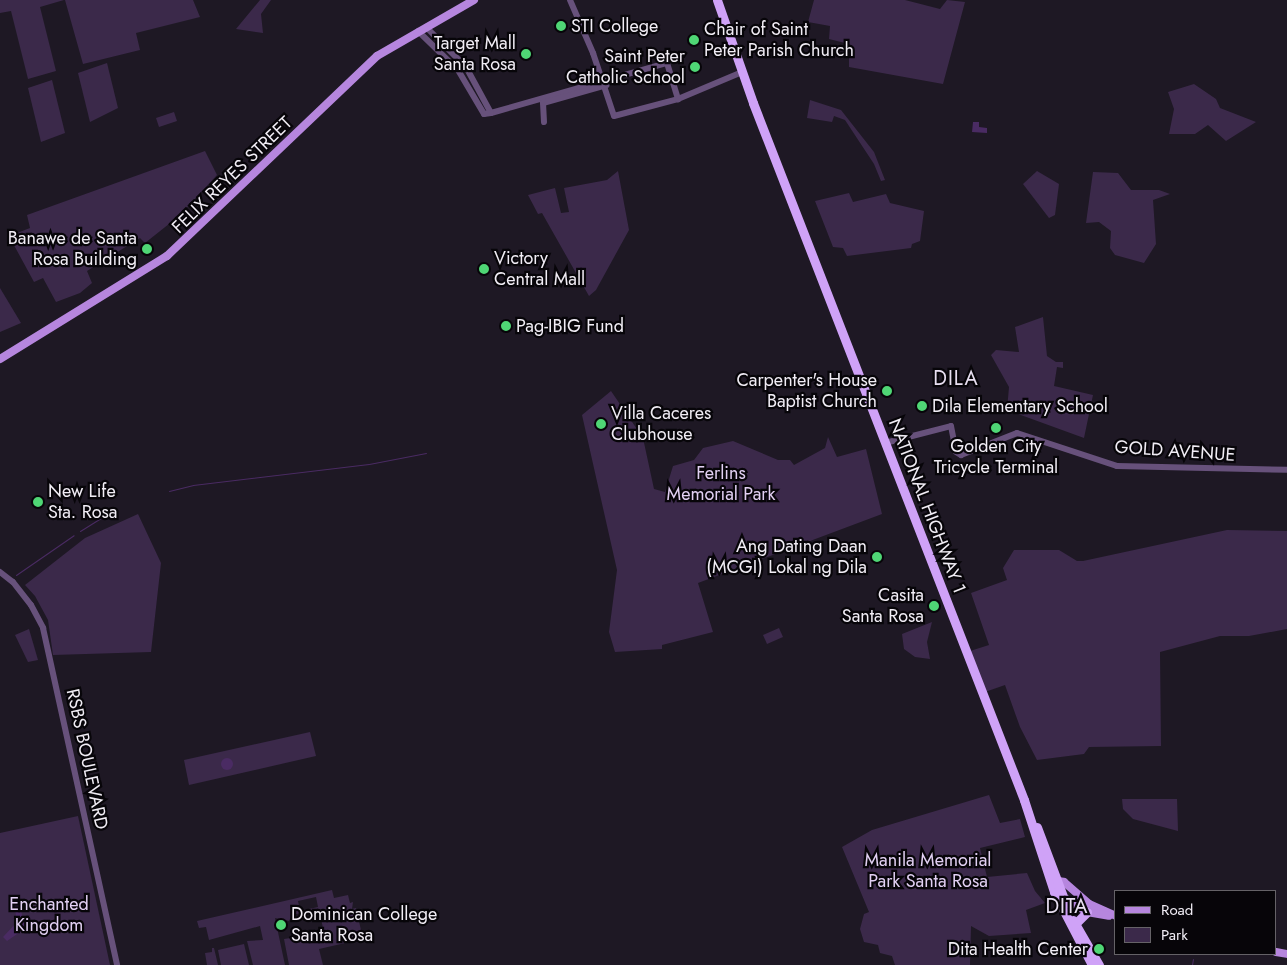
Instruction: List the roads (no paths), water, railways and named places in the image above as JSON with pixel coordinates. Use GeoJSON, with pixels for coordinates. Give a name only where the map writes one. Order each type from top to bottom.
{"type":"FeatureCollection","features":[{"type":"Feature","properties":{"kind":"highway","name":"NATIONAL HIGHWAY 1"},"geometry":{"type":"LineString","coordinates":[[717,0],[742,72],[885,443],[1024,800],[1031,809],[1053,881],[1054,892],[1093,963]]}},
{"type":"Feature","properties":{"kind":"highway","name":"NATIONAL HIGHWAY 1"},"geometry":{"type":"LineString","coordinates":[[1053,881],[1063,898],[1093,963]]}},
{"type":"Feature","properties":{"kind":"highway"},"geometry":{"type":"LineString","coordinates":[[1075,924],[1086,912]]}},
{"type":"Feature","properties":{"kind":"main road","name":"FELIX REYES STREET"},"geometry":{"type":"LineString","coordinates":[[0,359],[167,256],[377,56],[474,0]]}},
{"type":"Feature","properties":{"kind":"main road"},"geometry":{"type":"LineString","coordinates":[[1053,881],[1064,882],[1089,904],[1114,915]]}},
{"type":"Feature","properties":{"kind":"main road"},"geometry":{"type":"LineString","coordinates":[[1054,892],[1086,912],[1114,916]]}},
{"type":"Feature","properties":{"kind":"street"},"geometry":{"type":"LineString","coordinates":[[570,0],[604,83],[614,116],[678,99],[742,72]]}},
{"type":"Feature","properties":{"kind":"street"},"geometry":{"type":"LineString","coordinates":[[426,27],[466,68],[487,114]]}},
{"type":"Feature","properties":{"kind":"street"},"geometry":{"type":"LineString","coordinates":[[418,31],[458,70],[487,114]]}},
{"type":"Feature","properties":{"kind":"street"},"geometry":{"type":"LineString","coordinates":[[528,102],[539,106],[544,122],[543,103],[667,63],[678,99]]}},
{"type":"Feature","properties":{"kind":"street"},"geometry":{"type":"LineString","coordinates":[[487,114],[604,83]]}},
{"type":"Feature","properties":{"kind":"street","name":"GOLD AVENUE"},"geometry":{"type":"LineString","coordinates":[[885,443],[951,426],[956,452],[961,455],[1016,433],[1117,466],[1287,470]]}},
{"type":"Feature","properties":{"kind":"street","name":"RSBS BOULEVARD"},"geometry":{"type":"LineString","coordinates":[[0,572],[13,582],[31,605],[42,628],[117,965]]}},
{"type":"Feature","properties":{"kind":"waterway"},"geometry":{"type":"LineString","coordinates":[[169,491],[193,485],[369,464],[426,453]]}},
{"type":"Feature","properties":{"kind":"waterway"},"geometry":{"type":"LineString","coordinates":[[80,531],[109,513]]}},
{"type":"Feature","properties":{"kind":"waterway"},"geometry":{"type":"LineString","coordinates":[[16,575],[74,535]]}},
{"type":"Feature","properties":{"kind":"waterway"},"geometry":{"type":"LineString","coordinates":[[1192,965],[1193,959]]}},
{"type":"Feature","properties":{"kind":"place","name":"STI College"},"geometry":{"type":"Point","coordinates":[561,26]}},
{"type":"Feature","properties":{"kind":"place","name":"Chair of Saint Peter Parish Church"},"geometry":{"type":"Point","coordinates":[694,40]}},
{"type":"Feature","properties":{"kind":"place","name":"Target Mall Santa Rosa"},"geometry":{"type":"Point","coordinates":[526,54]}},
{"type":"Feature","properties":{"kind":"place","name":"Saint Peter Catholic School"},"geometry":{"type":"Point","coordinates":[695,67]}},
{"type":"Feature","properties":{"kind":"place","name":"Banawe de Santa Rosa Building"},"geometry":{"type":"Point","coordinates":[147,249]}},
{"type":"Feature","properties":{"kind":"place","name":"Victory Central Mall"},"geometry":{"type":"Point","coordinates":[484,269]}},
{"type":"Feature","properties":{"kind":"place","name":"Pag-IBIG Fund"},"geometry":{"type":"Point","coordinates":[506,326]}},
{"type":"Feature","properties":{"kind":"place","name":"Carpenter's House Baptist Church"},"geometry":{"type":"Point","coordinates":[887,391]}},
{"type":"Feature","properties":{"kind":"place","name":"Dila Elementary School"},"geometry":{"type":"Point","coordinates":[922,406]}},
{"type":"Feature","properties":{"kind":"place","name":"Villa Caceres Clubhouse"},"geometry":{"type":"Point","coordinates":[601,424]}},
{"type":"Feature","properties":{"kind":"place","name":"Golden City Tricycle Terminal"},"geometry":{"type":"Point","coordinates":[996,428]}},
{"type":"Feature","properties":{"kind":"place","name":"New Life Sta. Rosa"},"geometry":{"type":"Point","coordinates":[38,502]}},
{"type":"Feature","properties":{"kind":"place","name":"Ang Dating Daan (MCGI) Lokal ng Dila"},"geometry":{"type":"Point","coordinates":[877,557]}},
{"type":"Feature","properties":{"kind":"place","name":"Casita Santa Rosa"},"geometry":{"type":"Point","coordinates":[934,606]}},
{"type":"Feature","properties":{"kind":"place","name":"Dominican College Santa Rosa"},"geometry":{"type":"Point","coordinates":[281,925]}},
{"type":"Feature","properties":{"kind":"place","name":"Dita Health Center"},"geometry":{"type":"Point","coordinates":[1099,949]}},
{"type":"Feature","properties":{"kind":"district","name":"DILA"},"geometry":{"type":"Point","coordinates":[956,378]}},
{"type":"Feature","properties":{"kind":"district","name":"DITA"},"geometry":{"type":"Point","coordinates":[1067,906]}},
{"type":"Feature","properties":{"kind":"park label","name":"Ferlins Memorial Park"},"geometry":{"type":"Point","coordinates":[721,484]}},
{"type":"Feature","properties":{"kind":"park label","name":"Manila Memorial Park Santa Rosa"},"geometry":{"type":"Point","coordinates":[928,871]}},
{"type":"Feature","properties":{"kind":"park label","name":"Enchanted Kingdom"},"geometry":{"type":"Point","coordinates":[49,915]}}]}
